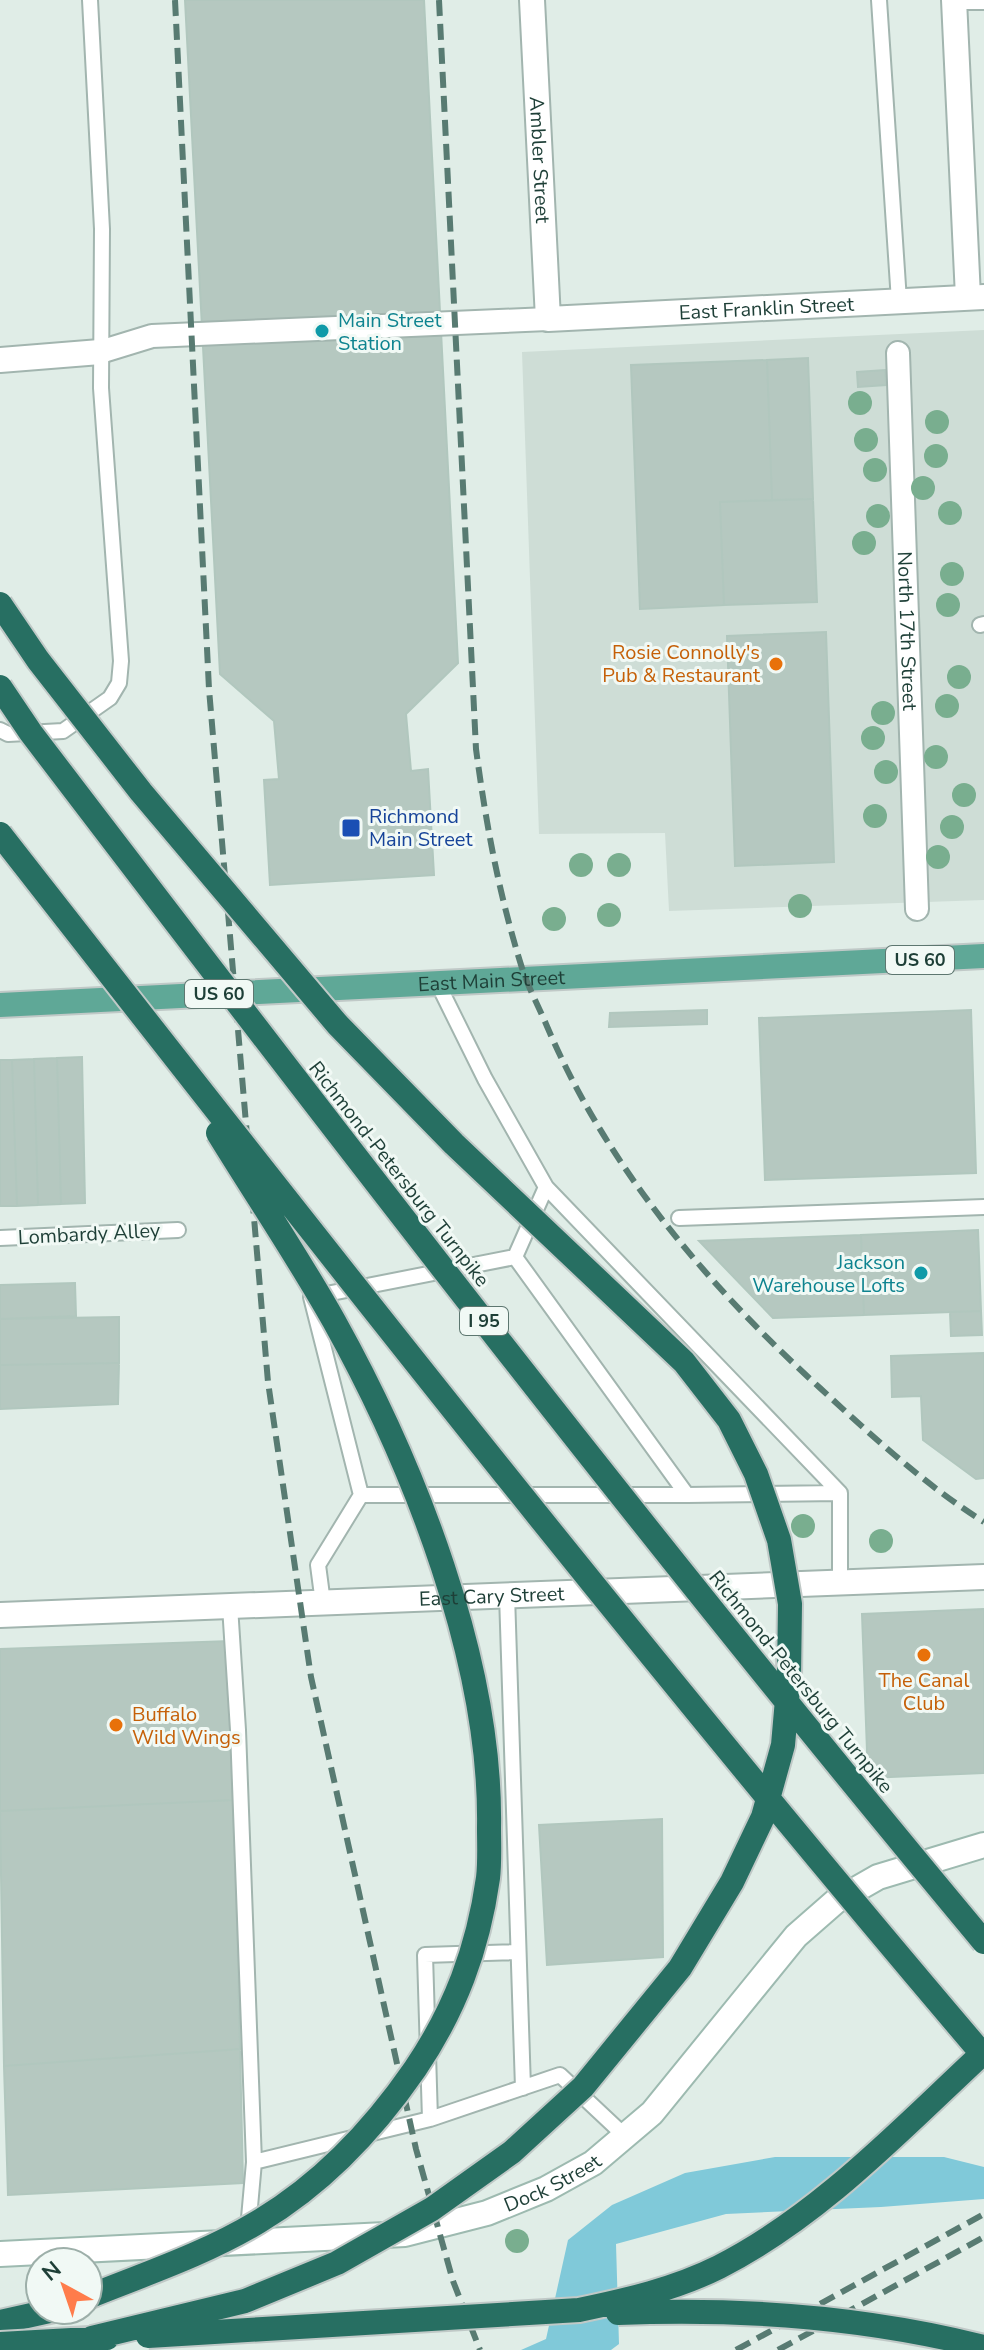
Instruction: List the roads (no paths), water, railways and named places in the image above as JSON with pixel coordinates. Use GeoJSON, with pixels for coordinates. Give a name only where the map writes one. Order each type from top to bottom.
{"type":"FeatureCollection","features":[{"type":"Feature","properties":{"kind":"highway"},"geometry":{"type":"LineString","coordinates":[[0,604],[38,660],[141,792],[337,1024],[454,1144],[684,1362],[729,1420],[756,1474],[779,1540],[790,1604],[789,1677],[783,1745],[763,1817],[732,1882],[680,1968],[583,2087],[512,2152],[432,2209],[337,2263],[245,2301],[92,2338]]}},
{"type":"Feature","properties":{"kind":"highway","name":"Richmond-Petersburg Turnpike"},"geometry":{"type":"LineString","coordinates":[[0,687],[31,733],[329,1123],[817,1741],[984,1942]]}},
{"type":"Feature","properties":{"kind":"highway"},"geometry":{"type":"LineString","coordinates":[[0,834],[518,1489],[810,1851],[984,2054],[838,2186],[782,2231],[717,2268],[648,2295],[579,2310],[0,2344]]}},
{"type":"Feature","properties":{"kind":"highway"},"geometry":{"type":"LineString","coordinates":[[104,2291],[169,2265],[258,2222],[339,2163],[391,2105],[441,2031],[469,1965],[488,1876],[490,1788],[478,1706],[454,1604],[422,1507],[334,1322],[162,1042]]}},
{"type":"Feature","properties":{"kind":"highway"},"geometry":{"type":"LineString","coordinates":[[0,2344],[658,2312],[768,2313],[932,2334],[984,2347]]}},
{"type":"Feature","properties":{"kind":"highway"},"geometry":{"type":"LineString","coordinates":[[0,2322],[24,2317]]}},
{"type":"Feature","properties":{"kind":"main road","name":"East Main Street"},"geometry":{"type":"LineString","coordinates":[[0,1005],[984,956]]}},
{"type":"Feature","properties":{"kind":"street","name":"Ambler Street"},"geometry":{"type":"LineString","coordinates":[[532,0],[548,319]]}},
{"type":"Feature","properties":{"kind":"street"},"geometry":{"type":"LineString","coordinates":[[954,1],[976,297]]}},
{"type":"Feature","properties":{"kind":"street","name":"East Franklin Street"},"geometry":{"type":"LineString","coordinates":[[548,319],[976,297]]}},
{"type":"Feature","properties":{"kind":"street"},"geometry":{"type":"LineString","coordinates":[[0,360],[100,352],[152,336],[548,319]]}},
{"type":"Feature","properties":{"kind":"street","name":"North 17th Street"},"geometry":{"type":"LineString","coordinates":[[898,353],[917,909]]}},
{"type":"Feature","properties":{"kind":"street","name":"East Cary Street"},"geometry":{"type":"LineString","coordinates":[[0,1615],[984,1577]]}},
{"type":"Feature","properties":{"kind":"street","name":"Dock Street"},"geometry":{"type":"LineString","coordinates":[[0,2254],[405,2234],[487,2213],[546,2189],[593,2163],[652,2113],[796,1936],[836,1901],[878,1877],[984,1845]]}},
{"type":"Feature","properties":{"kind":"lane"},"geometry":{"type":"LineString","coordinates":[[0,730],[8,734],[63,731],[110,698],[119,683],[121,661],[100,352],[102,229],[90,0]]}},
{"type":"Feature","properties":{"kind":"lane"},"geometry":{"type":"LineString","coordinates":[[879,0],[899,301]]}},
{"type":"Feature","properties":{"kind":"lane"},"geometry":{"type":"LineString","coordinates":[[954,1],[984,2]]}},
{"type":"Feature","properties":{"kind":"lane"},"geometry":{"type":"LineString","coordinates":[[438,984],[485,1079],[546,1187],[840,1493],[840,1583]]}},
{"type":"Feature","properties":{"kind":"lane"},"geometry":{"type":"LineString","coordinates":[[515,1257],[546,1187]]}},
{"type":"Feature","properties":{"kind":"lane"},"geometry":{"type":"LineString","coordinates":[[679,1218],[984,1207]]}},
{"type":"Feature","properties":{"kind":"lane","name":"Lombardy Alley"},"geometry":{"type":"LineString","coordinates":[[0,1238],[178,1230]]}},
{"type":"Feature","properties":{"kind":"lane"},"geometry":{"type":"LineString","coordinates":[[323,1603],[318,1565],[361,1495],[311,1297],[515,1257]]}},
{"type":"Feature","properties":{"kind":"lane"},"geometry":{"type":"LineString","coordinates":[[515,1257],[687,1495]]}},
{"type":"Feature","properties":{"kind":"lane"},"geometry":{"type":"LineString","coordinates":[[361,1495],[840,1493]]}},
{"type":"Feature","properties":{"kind":"lane"},"geometry":{"type":"LineString","coordinates":[[507,1595],[523,2088]]}},
{"type":"Feature","properties":{"kind":"lane"},"geometry":{"type":"LineString","coordinates":[[230,1606],[238,1730],[254,2162],[247,2240]]}},
{"type":"Feature","properties":{"kind":"lane"},"geometry":{"type":"LineString","coordinates":[[430,2119],[425,1955],[518,1952]]}},
{"type":"Feature","properties":{"kind":"lane"},"geometry":{"type":"LineString","coordinates":[[254,2162],[430,2119],[560,2075],[626,2137]]}},
{"type":"Feature","properties":{"kind":"water"},"geometry":{"type":"Polygon","coordinates":[[[775,2157],[944,2157],[984,2167],[984,2199],[726,2214],[616,2244],[619,2344],[611,2350],[521,2350],[546,2339],[568,2240],[612,2205],[685,2173],[775,2157]]]}},
{"type":"Feature","properties":{"kind":"railway"},"geometry":{"type":"LineString","coordinates":[[175,0],[209,689],[268,1382],[311,1677],[416,2149],[453,2281],[480,2350]]}},
{"type":"Feature","properties":{"kind":"railway"},"geometry":{"type":"LineString","coordinates":[[439,0],[476,749],[494,859],[524,975],[570,1076],[598,1126],[663,1221],[699,1265],[778,1349],[859,1424],[920,1476],[984,1522]]}},
{"type":"Feature","properties":{"kind":"railway"},"geometry":{"type":"LineString","coordinates":[[736,2350],[984,2214]]}},
{"type":"Feature","properties":{"kind":"railway"},"geometry":{"type":"LineString","coordinates":[[778,2350],[984,2237]]}},
{"type":"Feature","properties":{"kind":"place","name":"Main Street Station"},"geometry":{"type":"Point","coordinates":[322,331]}},
{"type":"Feature","properties":{"kind":"place","name":"Rosie Connolly's Pub & Restaurant"},"geometry":{"type":"Point","coordinates":[776,664]}},
{"type":"Feature","properties":{"kind":"place","name":"Richmond Main Street"},"geometry":{"type":"Point","coordinates":[351,828]}},
{"type":"Feature","properties":{"kind":"place","name":"Jackson Warehouse Lofts"},"geometry":{"type":"Point","coordinates":[921,1273]}},
{"type":"Feature","properties":{"kind":"place","name":"The Canal Club"},"geometry":{"type":"Point","coordinates":[924,1655]}},
{"type":"Feature","properties":{"kind":"place","name":"Buffalo Wild Wings"},"geometry":{"type":"Point","coordinates":[116,1725]}}]}
